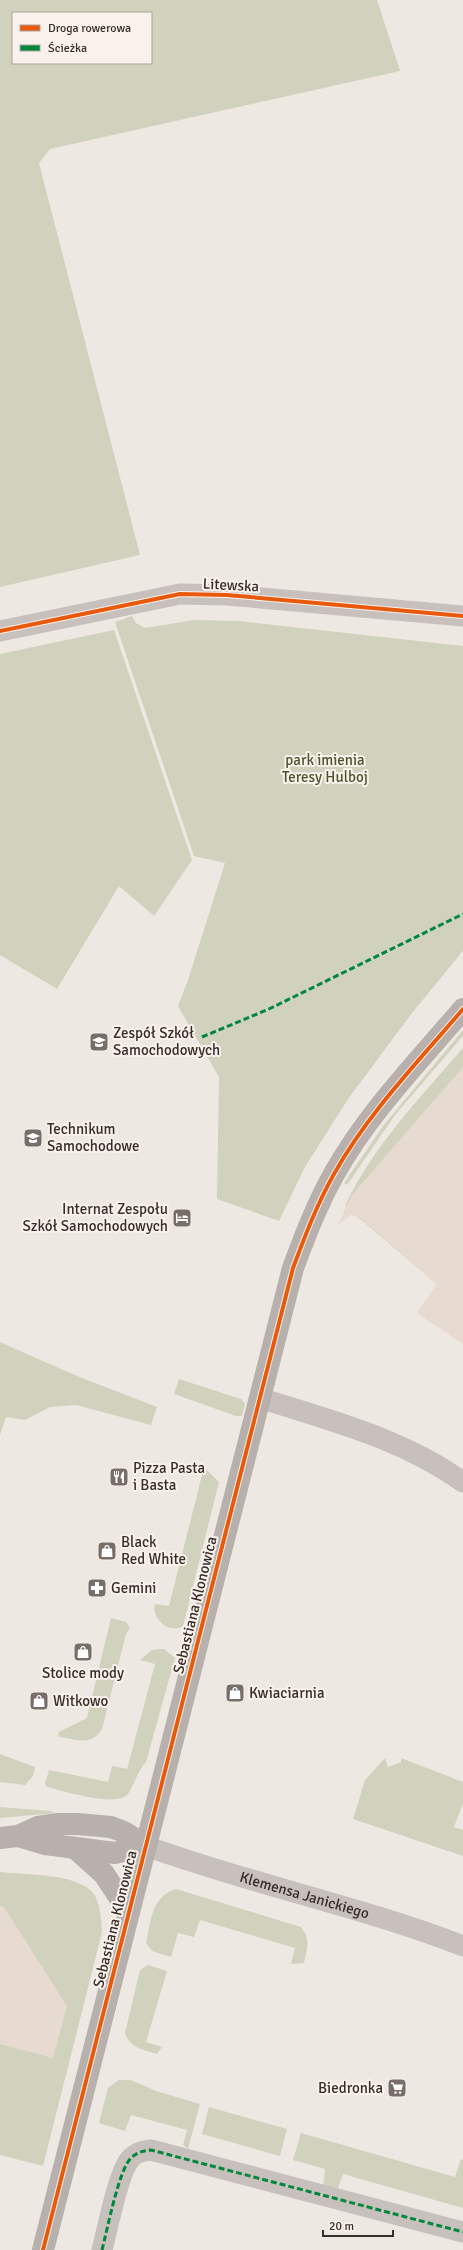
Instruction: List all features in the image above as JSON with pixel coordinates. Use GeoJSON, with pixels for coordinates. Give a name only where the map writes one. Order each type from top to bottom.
{"type":"FeatureCollection","features":[{"type":"Feature","properties":{"kind":"street","name":"Litewska"},"geometry":{"type":"LineString","coordinates":[[0,631],[180,594],[227,595],[463,616]]}},
{"type":"Feature","properties":{"kind":"street","name":"Sebastiana Klonowica"},"geometry":{"type":"LineString","coordinates":[[43,2250],[293,1268],[324,1192],[358,1136],[463,1009]]}},
{"type":"Feature","properties":{"kind":"street"},"geometry":{"type":"LineString","coordinates":[[260,1398],[385,1439],[429,1460],[463,1482]]}},
{"type":"Feature","properties":{"kind":"street"},"geometry":{"type":"LineString","coordinates":[[9,1837],[38,1827],[58,1824],[78,1824],[111,1828],[124,1832],[146,1846]]}},
{"type":"Feature","properties":{"kind":"street"},"geometry":{"type":"LineString","coordinates":[[9,1837],[76,1849],[116,1853],[146,1846]]}},
{"type":"Feature","properties":{"kind":"street","name":"Klemensa Janickiego"},"geometry":{"type":"LineString","coordinates":[[146,1846],[217,1870],[395,1922],[463,1946]]}},
{"type":"Feature","properties":{"kind":"street"},"geometry":{"type":"LineString","coordinates":[[76,1849],[104,1874],[129,1912]]}},
{"type":"Feature","properties":{"kind":"street"},"geometry":{"type":"LineString","coordinates":[[102,2250],[123,2171],[130,2159],[140,2151],[151,2150],[463,2232]]}},
{"type":"Feature","properties":{"kind":"green space"},"geometry":{"type":"Polygon","coordinates":[[[0,0],[377,0],[400,71],[50,149],[39,163],[140,555],[0,587],[0,0]]]}},
{"type":"Feature","properties":{"kind":"green space","name":"park imienia Teresy Hulboj"},"geometry":{"type":"Polygon","coordinates":[[[132,616],[136,623],[145,628],[194,620],[239,621],[463,646],[463,951],[412,1013],[348,1099],[305,1167],[279,1221],[217,1199],[219,1077],[178,1006],[188,980],[225,863],[194,856],[115,622],[132,616]]]}},
{"type":"Feature","properties":{"kind":"green space"},"geometry":{"type":"Polygon","coordinates":[[[114,630],[192,860],[154,916],[119,886],[57,989],[0,955],[0,654],[114,630]]]}},
{"type":"Feature","properties":{"kind":"green space"},"geometry":{"type":"Polygon","coordinates":[[[463,1030],[463,1036],[395,1115],[347,1185],[344,1183],[383,1126],[463,1030]]]}},
{"type":"Feature","properties":{"kind":"green space"},"geometry":{"type":"Polygon","coordinates":[[[463,1048],[463,1069],[437,1284],[345,1206],[356,1184],[383,1143],[414,1104],[463,1048]]]}},
{"type":"Feature","properties":{"kind":"green space"},"geometry":{"type":"Polygon","coordinates":[[[0,1342],[77,1376],[157,1407],[151,1425],[76,1405],[50,1407],[25,1420],[6,1417],[0,1435],[0,1342]]]}},
{"type":"Feature","properties":{"kind":"green space"},"geometry":{"type":"Polygon","coordinates":[[[179,1379],[241,1399],[245,1404],[242,1416],[236,1416],[174,1394],[179,1379]]]}},
{"type":"Feature","properties":{"kind":"green space"},"geometry":{"type":"Polygon","coordinates":[[[204,1467],[219,1482],[183,1626],[178,1628],[167,1627],[158,1619],[154,1609],[155,1604],[169,1606],[204,1467]]]}},
{"type":"Feature","properties":{"kind":"green space"},"geometry":{"type":"Polygon","coordinates":[[[111,1618],[126,1622],[130,1628],[126,1634],[102,1729],[94,1738],[89,1740],[78,1740],[58,1736],[59,1732],[87,1718],[111,1618]]]}},
{"type":"Feature","properties":{"kind":"green space"},"geometry":{"type":"Polygon","coordinates":[[[164,1649],[175,1658],[146,1762],[140,1770],[128,1794],[122,1798],[102,1799],[77,1795],[47,1787],[45,1784],[49,1770],[108,1782],[112,1766],[127,1769],[155,1664],[140,1660],[152,1650],[164,1649]]]}},
{"type":"Feature","properties":{"kind":"green space"},"geometry":{"type":"Polygon","coordinates":[[[0,1754],[35,1767],[33,1776],[25,1785],[0,1782],[0,1754]]]}},
{"type":"Feature","properties":{"kind":"green space"},"geometry":{"type":"Polygon","coordinates":[[[385,1758],[388,1767],[401,1762],[401,1758],[463,1782],[463,1803],[454,1827],[463,1830],[463,1856],[353,1819],[365,1780],[385,1758]]]}},
{"type":"Feature","properties":{"kind":"green space"},"geometry":{"type":"Polygon","coordinates":[[[0,1807],[50,1811],[55,1813],[0,1818],[0,1807]]]}},
{"type":"Feature","properties":{"kind":"green space"},"geometry":{"type":"Polygon","coordinates":[[[0,1872],[63,1878],[85,1886],[96,1897],[100,1912],[102,1932],[43,2166],[0,2155],[0,1872]]]}},
{"type":"Feature","properties":{"kind":"green space"},"geometry":{"type":"Polygon","coordinates":[[[176,1889],[301,1927],[307,1940],[304,1963],[291,1964],[295,1948],[200,1920],[194,1937],[178,1933],[171,1957],[152,1951],[146,1943],[154,1911],[161,1897],[176,1889]]]}},
{"type":"Feature","properties":{"kind":"green space"},"geometry":{"type":"Polygon","coordinates":[[[148,1965],[167,1971],[146,2042],[162,2047],[157,2054],[138,2048],[130,2042],[125,2033],[140,1970],[148,1965]]]}},
{"type":"Feature","properties":{"kind":"green space"},"geometry":{"type":"Polygon","coordinates":[[[119,2080],[131,2080],[156,2091],[200,2104],[188,2149],[183,2145],[187,2130],[131,2115],[125,2131],[99,2123],[108,2088],[119,2080]]]}},
{"type":"Feature","properties":{"kind":"green space"},"geometry":{"type":"Polygon","coordinates":[[[209,2107],[287,2129],[280,2156],[202,2134],[209,2107]]]}},
{"type":"Feature","properties":{"kind":"green space"},"geometry":{"type":"Polygon","coordinates":[[[301,2133],[455,2177],[461,2159],[463,2160],[463,2208],[343,2174],[337,2191],[323,2188],[325,2169],[293,2160],[301,2133]]]}},
{"type":"Feature","properties":{"kind":"shaded area"},"geometry":{"type":"Polygon","coordinates":[[[463,1067],[463,1344],[417,1313],[437,1284],[359,1217],[351,1215],[338,1225],[351,1196],[463,1067]]]}},
{"type":"Feature","properties":{"kind":"shaded area"},"geometry":{"type":"Polygon","coordinates":[[[0,1906],[4,1907],[67,2006],[53,2058],[0,2044],[0,1906]]]}},
{"type":"Feature","properties":{"kind":"marked path"},"geometry":{"type":"LineString","coordinates":[[202,1037],[269,1009],[463,914]]}},
{"type":"Feature","properties":{"kind":"marked path"},"geometry":{"type":"LineString","coordinates":[[102,2250],[122,2174],[131,2158],[143,2151],[151,2150],[463,2232]]}},
{"type":"Feature","properties":{"kind":"cycle path"},"geometry":{"type":"LineString","coordinates":[[0,631],[180,594],[227,595],[463,616]]}},
{"type":"Feature","properties":{"kind":"cycle path"},"geometry":{"type":"LineString","coordinates":[[43,2250],[293,1268],[322,1197],[347,1152],[394,1088],[463,1009]]}},
{"type":"Feature","properties":{"kind":"place","name":"Zespół Szkół Samochodowych"},"geometry":{"type":"Point","coordinates":[99,1042]}},
{"type":"Feature","properties":{"kind":"place","name":"Technikum Samochodowe"},"geometry":{"type":"Point","coordinates":[33,1138]}},
{"type":"Feature","properties":{"kind":"place","name":"Internat Zespołu Szkół Samochodowych"},"geometry":{"type":"Point","coordinates":[182,1218]}},
{"type":"Feature","properties":{"kind":"place","name":"Pizza Pasta i Basta"},"geometry":{"type":"Point","coordinates":[119,1477]}},
{"type":"Feature","properties":{"kind":"place","name":"Black Red White"},"geometry":{"type":"Point","coordinates":[107,1551]}},
{"type":"Feature","properties":{"kind":"place","name":"Gemini"},"geometry":{"type":"Point","coordinates":[97,1588]}},
{"type":"Feature","properties":{"kind":"place","name":"Stolice mody"},"geometry":{"type":"Point","coordinates":[83,1652]}},
{"type":"Feature","properties":{"kind":"place","name":"Kwiaciarnia"},"geometry":{"type":"Point","coordinates":[235,1693]}},
{"type":"Feature","properties":{"kind":"place","name":"Witkowo"},"geometry":{"type":"Point","coordinates":[39,1701]}},
{"type":"Feature","properties":{"kind":"place","name":"Biedronka"},"geometry":{"type":"Point","coordinates":[397,2088]}}]}
